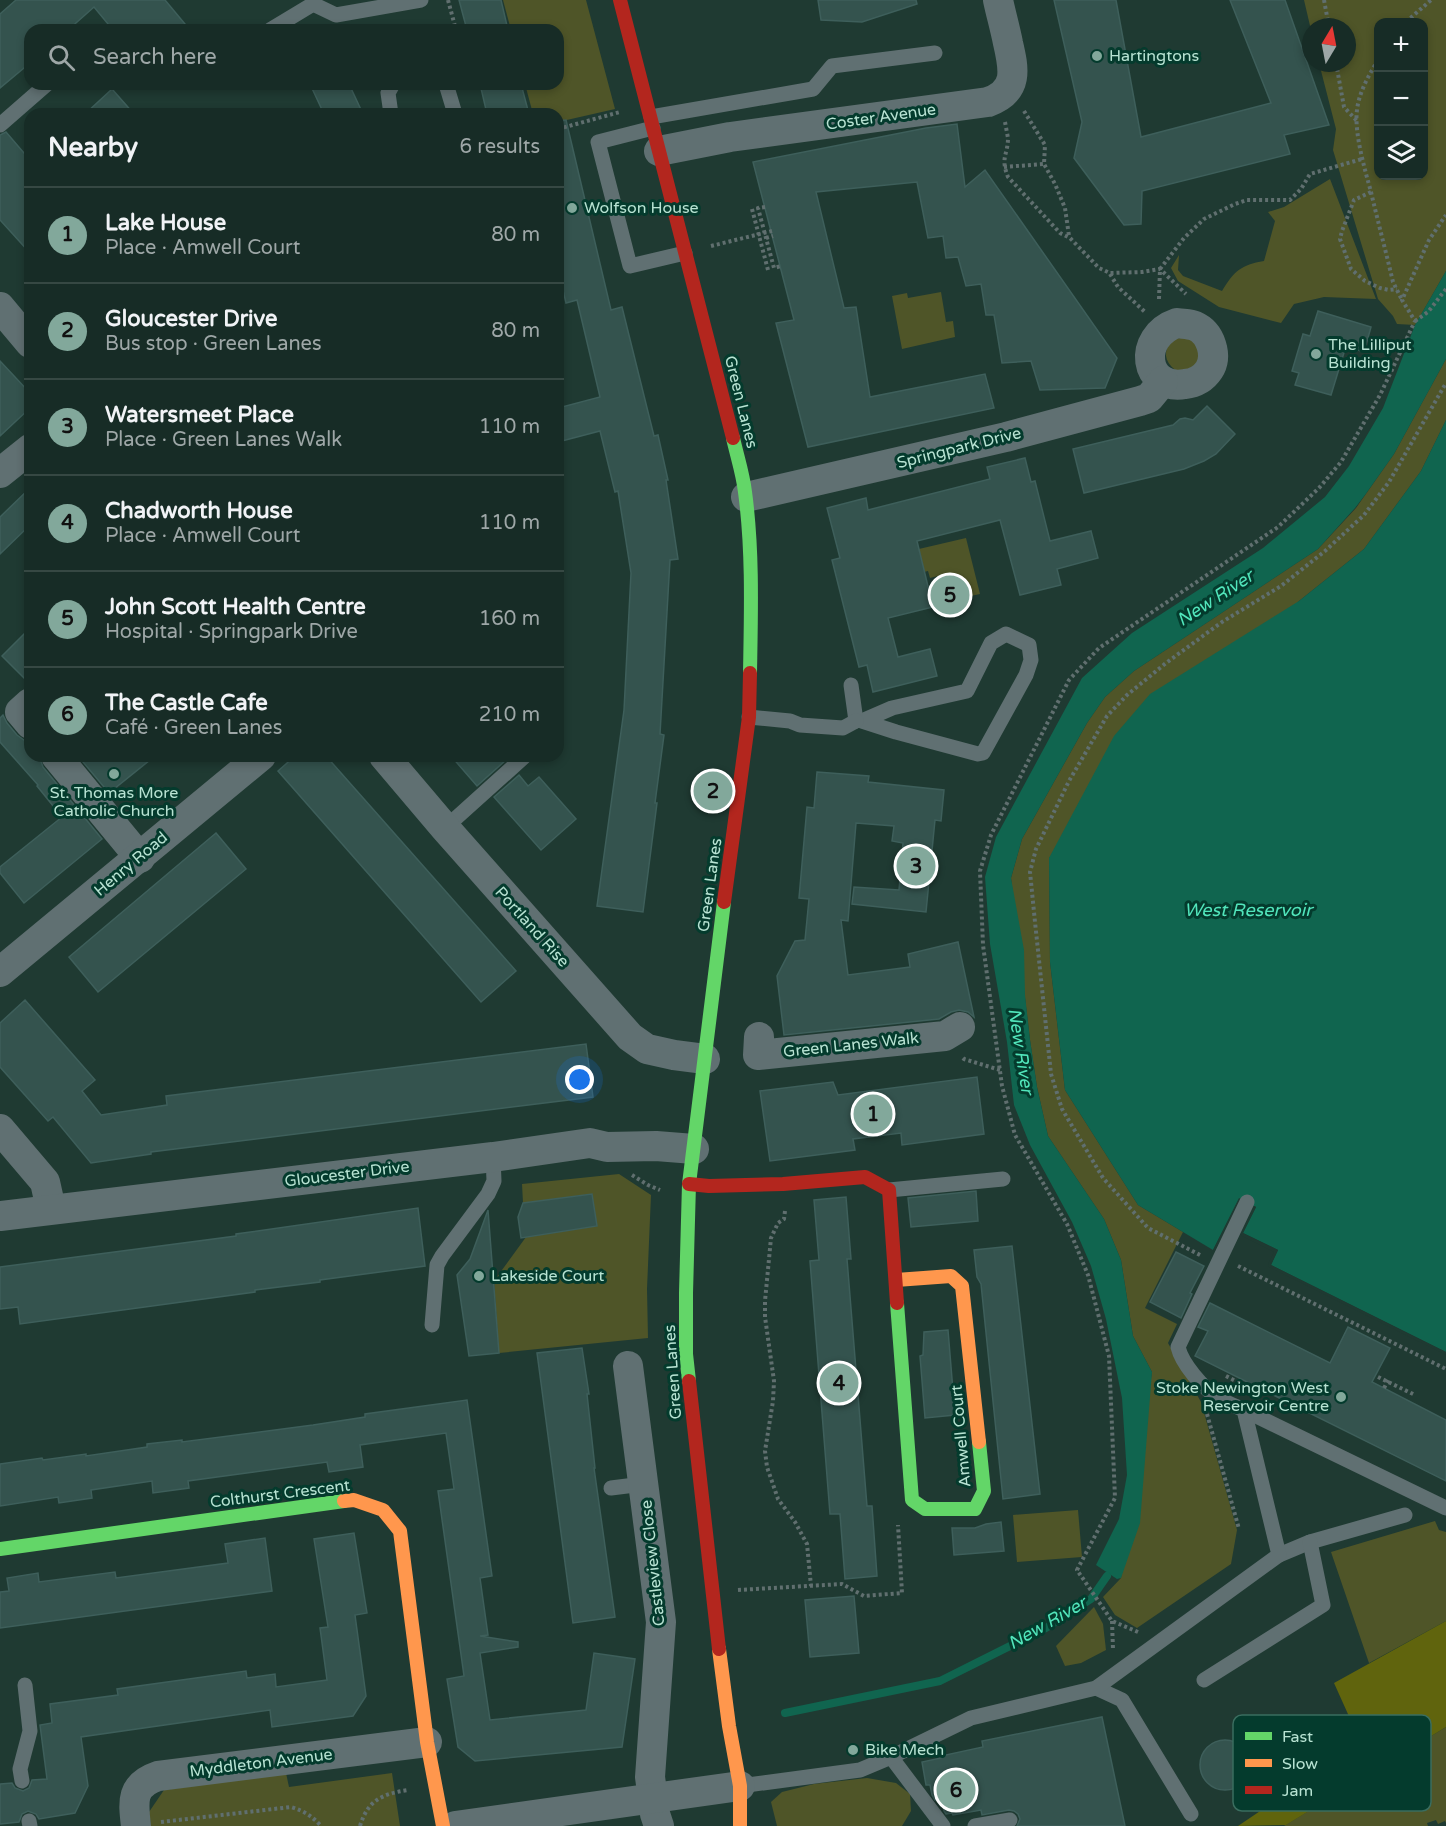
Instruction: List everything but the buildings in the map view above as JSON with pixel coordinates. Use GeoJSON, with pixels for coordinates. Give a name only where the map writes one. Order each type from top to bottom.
{"type":"FeatureCollection","features":[{"type":"Feature","properties":{"kind":"main road","name":"Green Lanes"},"geometry":{"type":"LineString","coordinates":[[620,0],[724,399],[746,497],[752,619],[749,717],[689,1184],[686,1354],[719,1653],[729,1726],[745,1796],[740,1826]]}},
{"type":"Feature","properties":{"kind":"main road"},"geometry":{"type":"LineString","coordinates":[[689,1184],[709,1186],[783,1184],[865,1177],[889,1190]]}},
{"type":"Feature","properties":{"kind":"main road","name":"Amwell Court"},"geometry":{"type":"LineString","coordinates":[[889,1190],[912,1500],[925,1509],[975,1509],[984,1491],[962,1286],[951,1276],[896,1280]]}},
{"type":"Feature","properties":{"kind":"main road","name":"Colthurst Crescent"},"geometry":{"type":"LineString","coordinates":[[0,1549],[354,1500],[383,1510],[400,1531],[427,1742],[443,1826]]}},
{"type":"Feature","properties":{"kind":"street"},"geometry":{"type":"LineString","coordinates":[[998,0],[1014,68],[1008,88],[1011,104]]}},
{"type":"Feature","properties":{"kind":"street","name":"Coster Avenue"},"geometry":{"type":"LineString","coordinates":[[654,132],[730,137],[988,102],[1011,104]]}},
{"type":"Feature","properties":{"kind":"street"},"geometry":{"type":"LineString","coordinates":[[0,307],[24,336]]}},
{"type":"Feature","properties":{"kind":"street","name":"Springpark Drive"},"geometry":{"type":"LineString","coordinates":[[746,497],[1006,437],[1140,401],[1149,398],[1163,381]]}},
{"type":"Feature","properties":{"kind":"street"},"geometry":{"type":"LineString","coordinates":[[0,473],[24,454]]}},
{"type":"Feature","properties":{"kind":"street"},"geometry":{"type":"LineString","coordinates":[[61,762],[140,858]]}},
{"type":"Feature","properties":{"kind":"street","name":"Henry Road"},"geometry":{"type":"LineString","coordinates":[[0,972],[254,762]]}},
{"type":"Feature","properties":{"kind":"street","name":"Portland Rise"},"geometry":{"type":"LineString","coordinates":[[389,762],[630,1037],[647,1049],[705,1059]]}},
{"type":"Feature","properties":{"kind":"street","name":"Green Lanes Walk"},"geometry":{"type":"LineString","coordinates":[[759,1037],[758,1055],[953,1032]]}},
{"type":"Feature","properties":{"kind":"street"},"geometry":{"type":"LineString","coordinates":[[0,1129],[45,1182],[51,1209]]}},
{"type":"Feature","properties":{"kind":"street","name":"Gloucester Drive"},"geometry":{"type":"LineString","coordinates":[[0,1216],[493,1157],[590,1143],[607,1147],[656,1146],[694,1149]]}},
{"type":"Feature","properties":{"kind":"street","name":"Castleview Close"},"geometry":{"type":"LineString","coordinates":[[628,1366],[662,1622],[650,1777],[659,1826]]}},
{"type":"Feature","properties":{"kind":"street","name":"Myddleton Avenue"},"geometry":{"type":"LineString","coordinates":[[136,1826],[134,1798],[138,1788],[146,1780],[158,1776],[427,1742]]}},
{"type":"Feature","properties":{"kind":"street"},"geometry":{"type":"LineString","coordinates":[[455,1826],[652,1797],[745,1796]]}},
{"type":"Feature","properties":{"kind":"lane"},"geometry":{"type":"LineString","coordinates":[[280,24],[313,4],[336,15],[421,0]]}},
{"type":"Feature","properties":{"kind":"lane"},"geometry":{"type":"LineString","coordinates":[[685,253],[630,266],[598,142],[654,132],[813,89],[832,66],[935,53]]}},
{"type":"Feature","properties":{"kind":"lane"},"geometry":{"type":"LineString","coordinates":[[0,125],[40,90]]}},
{"type":"Feature","properties":{"kind":"lane"},"geometry":{"type":"LineString","coordinates":[[390,90],[390,108]]}},
{"type":"Feature","properties":{"kind":"lane"},"geometry":{"type":"LineString","coordinates":[[448,90],[453,108]]}},
{"type":"Feature","properties":{"kind":"lane"},"geometry":{"type":"LineString","coordinates":[[1006,634],[1029,645],[1031,660],[1026,675],[983,753],[957,749],[862,721],[892,708],[940,697],[967,691],[991,643],[1006,634]]}},
{"type":"Feature","properties":{"kind":"lane"},"geometry":{"type":"LineString","coordinates":[[749,717],[790,721],[800,725],[843,728],[856,721],[851,686]]}},
{"type":"Feature","properties":{"kind":"lane"},"geometry":{"type":"LineString","coordinates":[[445,828],[518,762]]}},
{"type":"Feature","properties":{"kind":"lane"},"geometry":{"type":"LineString","coordinates":[[432,1325],[437,1265],[488,1194],[494,1181],[493,1157]]}},
{"type":"Feature","properties":{"kind":"lane"},"geometry":{"type":"LineString","coordinates":[[889,1190],[1003,1179]]}},
{"type":"Feature","properties":{"kind":"lane"},"geometry":{"type":"LineString","coordinates":[[1247,1202],[1178,1347],[1192,1373],[1216,1396],[1446,1508]]}},
{"type":"Feature","properties":{"kind":"lane"},"geometry":{"type":"LineString","coordinates":[[1244,1410],[1279,1555]]}},
{"type":"Feature","properties":{"kind":"lane"},"geometry":{"type":"LineString","coordinates":[[611,1488],[644,1484]]}},
{"type":"Feature","properties":{"kind":"lane"},"geometry":{"type":"LineString","coordinates":[[745,1796],[860,1770],[971,1718],[1096,1688],[1279,1555],[1310,1542],[1405,1515]]}},
{"type":"Feature","properties":{"kind":"lane"},"geometry":{"type":"LineString","coordinates":[[1204,1680],[1323,1605],[1310,1542]]}},
{"type":"Feature","properties":{"kind":"lane"},"geometry":{"type":"LineString","coordinates":[[22,1781],[20,1769],[30,1731],[26,1685]]}},
{"type":"Feature","properties":{"kind":"lane"},"geometry":{"type":"LineString","coordinates":[[1096,1688],[1122,1700],[1191,1815]]}},
{"type":"Feature","properties":{"kind":"lane"},"geometry":{"type":"LineString","coordinates":[[891,1757],[943,1826]]}},
{"type":"Feature","properties":{"kind":"lane"},"geometry":{"type":"LineString","coordinates":[[975,1826],[1010,1820]]}},
{"type":"Feature","properties":{"kind":"path"},"geometry":{"type":"LineString","coordinates":[[448,0],[454,24]]}},
{"type":"Feature","properties":{"kind":"path"},"geometry":{"type":"LineString","coordinates":[[1324,0],[1327,18]]}},
{"type":"Feature","properties":{"kind":"path"},"geometry":{"type":"LineString","coordinates":[[1411,18],[1429,2]]}},
{"type":"Feature","properties":{"kind":"path"},"geometry":{"type":"LineString","coordinates":[[1374,66],[1368,76],[1357,111],[1362,159],[1394,282],[1414,321]]}},
{"type":"Feature","properties":{"kind":"path"},"geometry":{"type":"LineString","coordinates":[[1338,72],[1344,107],[1358,121]]}},
{"type":"Feature","properties":{"kind":"path"},"geometry":{"type":"LineString","coordinates":[[1011,104],[1045,145],[1044,164],[1065,208],[1069,237]]}},
{"type":"Feature","properties":{"kind":"path"},"geometry":{"type":"LineString","coordinates":[[1011,104],[1008,140],[1004,154],[1004,167],[1008,177],[1060,233],[1069,237],[1099,268],[1110,273],[1160,269]]}},
{"type":"Feature","properties":{"kind":"path"},"geometry":{"type":"LineString","coordinates":[[564,127],[624,111]]}},
{"type":"Feature","properties":{"kind":"path"},"geometry":{"type":"LineString","coordinates":[[1159,299],[1160,269],[1184,238],[1204,219],[1247,200],[1290,200],[1301,189],[1310,174],[1362,159]]}},
{"type":"Feature","properties":{"kind":"path"},"geometry":{"type":"LineString","coordinates":[[1004,167],[1044,164]]}},
{"type":"Feature","properties":{"kind":"path"},"geometry":{"type":"LineString","coordinates":[[1371,192],[1354,200],[1340,239],[1351,269],[1365,281],[1380,288],[1397,289]]}},
{"type":"Feature","properties":{"kind":"path"},"geometry":{"type":"LineString","coordinates":[[765,207],[758,208],[774,268],[781,267]]}},
{"type":"Feature","properties":{"kind":"path"},"geometry":{"type":"LineString","coordinates":[[752,209],[768,270]]}},
{"type":"Feature","properties":{"kind":"path"},"geometry":{"type":"LineString","coordinates":[[1402,300],[1429,240],[1446,215]]}},
{"type":"Feature","properties":{"kind":"path"},"geometry":{"type":"LineString","coordinates":[[711,246],[759,234],[772,234],[766,238]]}},
{"type":"Feature","properties":{"kind":"path"},"geometry":{"type":"LineString","coordinates":[[1160,269],[1186,294]]}},
{"type":"Feature","properties":{"kind":"path"},"geometry":{"type":"LineString","coordinates":[[1110,273],[1118,288],[1149,317]]}},
{"type":"Feature","properties":{"kind":"path"},"geometry":{"type":"LineString","coordinates":[[1113,1649],[1112,1621],[1077,1570],[1115,1498],[1109,1356],[1088,1275],[1067,1224],[1015,1135],[1002,1086],[983,945],[980,871],[990,835],[1070,680],[1099,648],[1278,527],[1319,488],[1341,462],[1380,395],[1414,321],[1428,312],[1446,289]]}},
{"type":"Feature","properties":{"kind":"path"},"geometry":{"type":"LineString","coordinates":[[1446,383],[1389,482],[1364,515],[1325,551],[1281,586],[1222,622],[1166,663],[1127,695],[1107,716],[1069,781],[1036,849],[1030,873],[1051,1074],[1062,1109],[1103,1178],[1148,1228],[1446,1369]]}},
{"type":"Feature","properties":{"kind":"path"},"geometry":{"type":"LineString","coordinates":[[953,1032],[964,1059],[1000,1070]]}},
{"type":"Feature","properties":{"kind":"path"},"geometry":{"type":"LineString","coordinates":[[631,1174],[660,1191]]}},
{"type":"Feature","properties":{"kind":"path"},"geometry":{"type":"LineString","coordinates":[[783,1184],[785,1214],[771,1238],[765,1301],[774,1381],[765,1451],[767,1467],[778,1499],[795,1522],[807,1544],[811,1586]]}},
{"type":"Feature","properties":{"kind":"path"},"geometry":{"type":"LineString","coordinates":[[1378,1377],[1415,1395]]}},
{"type":"Feature","properties":{"kind":"path"},"geometry":{"type":"LineString","coordinates":[[1384,1388],[1388,1380]]}},
{"type":"Feature","properties":{"kind":"path"},"geometry":{"type":"LineString","coordinates":[[1207,1414],[1239,1529]]}},
{"type":"Feature","properties":{"kind":"path"},"geometry":{"type":"LineString","coordinates":[[738,1590],[842,1584],[864,1596],[902,1593],[898,1524]]}},
{"type":"Feature","properties":{"kind":"path"},"geometry":{"type":"LineString","coordinates":[[1112,1621],[1138,1632]]}},
{"type":"Feature","properties":{"kind":"path"},"geometry":{"type":"LineString","coordinates":[[360,1826],[365,1812],[373,1801],[395,1792],[434,1785]]}},
{"type":"Feature","properties":{"kind":"path"},"geometry":{"type":"LineString","coordinates":[[136,1826],[291,1808],[303,1810],[321,1826]]}},
{"type":"Feature","properties":{"kind":"shaded area"},"geometry":{"type":"Polygon","coordinates":[[[503,0],[586,0],[615,109],[564,121],[564,108],[531,108],[527,90],[564,90],[564,24],[509,24],[503,0]]]}},
{"type":"Feature","properties":{"kind":"shaded area"},"geometry":{"type":"Polygon","coordinates":[[[1304,0],[1446,0],[1446,271],[1415,325],[1397,324],[1378,299],[1333,150],[1336,129],[1321,72],[1356,72],[1356,18],[1308,18],[1304,0]]]}},
{"type":"Feature","properties":{"kind":"shaded area"},"geometry":{"type":"Polygon","coordinates":[[[1330,179],[1376,299],[1324,297],[1294,304],[1281,323],[1219,307],[1178,281],[1171,268],[1179,255],[1178,270],[1183,276],[1222,291],[1230,278],[1239,270],[1264,261],[1275,221],[1268,212],[1284,207],[1330,179]]]}},
{"type":"Feature","properties":{"kind":"shaded area"},"geometry":{"type":"Polygon","coordinates":[[[941,292],[946,322],[953,321],[955,337],[902,349],[892,296],[907,293],[908,298],[941,292]]]}},
{"type":"Feature","properties":{"kind":"shaded area"},"geometry":{"type":"Polygon","coordinates":[[[1190,337],[1202,353],[1193,370],[1175,370],[1167,359],[1167,348],[1172,339],[1190,337]]]}},
{"type":"Feature","properties":{"kind":"shaded area"},"geometry":{"type":"Polygon","coordinates":[[[1446,359],[1446,420],[1421,471],[1364,549],[1299,601],[1049,858],[1050,962],[1065,1090],[1138,1205],[1183,1232],[1145,1308],[1177,1324],[1168,1343],[1201,1402],[1237,1530],[1231,1564],[1137,1628],[1115,1615],[1103,1597],[1121,1578],[1152,1372],[1133,1336],[1121,1260],[1104,1219],[1048,1136],[1030,1040],[1011,878],[1022,839],[1087,723],[1105,697],[1134,671],[1318,549],[1356,508],[1394,454],[1446,359]]]}},
{"type":"Feature","properties":{"kind":"shaded area"},"geometry":{"type":"Polygon","coordinates":[[[966,538],[980,594],[952,600],[946,574],[930,578],[928,571],[882,582],[876,559],[966,538]]]}},
{"type":"Feature","properties":{"kind":"shaded area"},"geometry":{"type":"Polygon","coordinates":[[[619,1174],[651,1195],[647,1289],[648,1338],[499,1353],[494,1281],[526,1237],[597,1226],[592,1194],[523,1203],[522,1184],[619,1174]]]}},
{"type":"Feature","properties":{"kind":"shaded area"},"geometry":{"type":"Polygon","coordinates":[[[1078,1510],[1082,1557],[1017,1562],[1013,1515],[1078,1510]]]}},
{"type":"Feature","properties":{"kind":"shaded area"},"geometry":{"type":"Polygon","coordinates":[[[1435,1521],[1439,1530],[1446,1532],[1446,1621],[1369,1663],[1331,1552],[1435,1521]]]}},
{"type":"Feature","properties":{"kind":"shaded area"},"geometry":{"type":"Polygon","coordinates":[[[1094,1607],[1103,1624],[1106,1650],[1081,1663],[1065,1666],[1056,1646],[1094,1607]]]}},
{"type":"Feature","properties":{"kind":"shaded area"},"geometry":{"type":"Polygon","coordinates":[[[1446,1621],[1446,1727],[1431,1736],[1431,1715],[1348,1715],[1334,1683],[1446,1621]]]}},
{"type":"Feature","properties":{"kind":"shaded area"},"geometry":{"type":"Polygon","coordinates":[[[1446,1727],[1446,1823],[1445,1821],[1438,1824],[1436,1820],[1427,1823],[1428,1826],[1284,1826],[1309,1811],[1431,1811],[1431,1736],[1446,1727]]]}},
{"type":"Feature","properties":{"kind":"shaded area"},"geometry":{"type":"Polygon","coordinates":[[[286,1773],[289,1787],[392,1773],[400,1826],[151,1826],[149,1812],[164,1790],[286,1773]]]}},
{"type":"Feature","properties":{"kind":"shaded area"},"geometry":{"type":"Polygon","coordinates":[[[867,1778],[896,1783],[910,1794],[911,1811],[902,1826],[777,1826],[771,1802],[782,1792],[814,1784],[867,1778]]]}},
{"type":"Feature","properties":{"kind":"shaded area"},"geometry":{"type":"Polygon","coordinates":[[[1260,1811],[1309,1811],[1286,1825],[1238,1826],[1260,1811]]]}},
{"type":"Feature","properties":{"kind":"water"},"geometry":{"type":"Polygon","coordinates":[[[1446,271],[1446,359],[1394,454],[1365,495],[1318,549],[1134,671],[1105,697],[1087,723],[1022,839],[1011,878],[1024,950],[1025,995],[1030,1040],[1048,1136],[1104,1219],[1121,1260],[1133,1336],[1152,1372],[1140,1523],[1121,1578],[1117,1579],[1096,1565],[1119,1519],[1127,1475],[1122,1398],[1106,1319],[1091,1266],[1072,1222],[1030,1145],[1014,1105],[1007,1042],[990,944],[985,877],[996,837],[1082,678],[1132,633],[1263,548],[1325,497],[1349,466],[1383,408],[1415,325],[1446,271]]]}},
{"type":"Feature","properties":{"kind":"water","name":"West Reservoir"},"geometry":{"type":"Polygon","coordinates":[[[1446,420],[1446,1352],[1271,1265],[1278,1250],[1243,1233],[1256,1207],[1239,1199],[1213,1250],[1138,1205],[1065,1090],[1050,962],[1049,858],[1114,736],[1150,694],[1299,601],[1364,549],[1421,471],[1446,420]]]}},
{"type":"Feature","properties":{"kind":"pier"},"geometry":{"type":"Polygon","coordinates":[[[1239,1198],[1256,1207],[1243,1233],[1278,1250],[1271,1265],[1446,1352],[1446,1355],[1269,1267],[1268,1264],[1274,1252],[1242,1236],[1240,1232],[1216,1251],[1213,1250],[1239,1198]]]}},
{"type":"Feature","properties":{"kind":"waterway","name":"New River"},"geometry":{"type":"LineString","coordinates":[[785,1713],[940,1681],[1046,1628],[1091,1599],[1107,1576]]}},
{"type":"Feature","properties":{"kind":"traffic: fast"},"geometry":{"type":"LineString","coordinates":[[733,438],[748,514],[751,582],[750,673]]}},
{"type":"Feature","properties":{"kind":"traffic: fast"},"geometry":{"type":"LineString","coordinates":[[689,1381],[686,1354],[689,1184],[724,902]]}},
{"type":"Feature","properties":{"kind":"traffic: fast"},"geometry":{"type":"LineString","coordinates":[[897,1303],[912,1500],[925,1509],[975,1509],[984,1491],[979,1442]]}},
{"type":"Feature","properties":{"kind":"traffic: fast"},"geometry":{"type":"LineString","coordinates":[[0,1549],[344,1501]]}},
{"type":"Feature","properties":{"kind":"traffic: slow"},"geometry":{"type":"LineString","coordinates":[[896,1280],[951,1276],[962,1286],[979,1442]]}},
{"type":"Feature","properties":{"kind":"traffic: slow"},"geometry":{"type":"LineString","coordinates":[[344,1501],[354,1500],[383,1510],[400,1531],[427,1742],[443,1826]]}},
{"type":"Feature","properties":{"kind":"traffic: slow"},"geometry":{"type":"LineString","coordinates":[[719,1649],[740,1786],[740,1826]]}},
{"type":"Feature","properties":{"kind":"traffic: jam"},"geometry":{"type":"LineString","coordinates":[[620,0],[733,438]]}},
{"type":"Feature","properties":{"kind":"traffic: jam"},"geometry":{"type":"LineString","coordinates":[[724,902],[749,717],[750,673]]}},
{"type":"Feature","properties":{"kind":"traffic: jam"},"geometry":{"type":"LineString","coordinates":[[689,1184],[709,1186],[783,1184],[865,1177],[889,1190],[897,1303]]}},
{"type":"Feature","properties":{"kind":"traffic: jam"},"geometry":{"type":"LineString","coordinates":[[689,1381],[719,1649]]}},
{"type":"Feature","properties":{"kind":"place","name":"Hartingtons"},"geometry":{"type":"Point","coordinates":[1097,56]}},
{"type":"Feature","properties":{"kind":"place","name":"Wolfson House"},"geometry":{"type":"Point","coordinates":[572,208]}},
{"type":"Feature","properties":{"kind":"place","name":"The Lilliput Building"},"geometry":{"type":"Point","coordinates":[1316,354]}},
{"type":"Feature","properties":{"kind":"place","name":"John Scott Health Centre"},"geometry":{"type":"Point","coordinates":[950,595]}},
{"type":"Feature","properties":{"kind":"place","name":"St. Thomas More Catholic Church"},"geometry":{"type":"Point","coordinates":[114,774]}},
{"type":"Feature","properties":{"kind":"place","name":"Gloucester Drive"},"geometry":{"type":"Point","coordinates":[713,791]}},
{"type":"Feature","properties":{"kind":"place","name":"Watersmeet Place"},"geometry":{"type":"Point","coordinates":[916,866]}},
{"type":"Feature","properties":{"kind":"place","name":"Lake House"},"geometry":{"type":"Point","coordinates":[873,1114]}},
{"type":"Feature","properties":{"kind":"place","name":"Lakeside Court"},"geometry":{"type":"Point","coordinates":[479,1276]}},
{"type":"Feature","properties":{"kind":"place","name":"Chadworth House"},"geometry":{"type":"Point","coordinates":[839,1383]}},
{"type":"Feature","properties":{"kind":"place","name":"Stoke Newington West Reservoir Centre"},"geometry":{"type":"Point","coordinates":[1341,1397]}},
{"type":"Feature","properties":{"kind":"place","name":"Bike Mech"},"geometry":{"type":"Point","coordinates":[853,1750]}},
{"type":"Feature","properties":{"kind":"place","name":"The Castle Cafe"},"geometry":{"type":"Point","coordinates":[956,1790]}}]}
